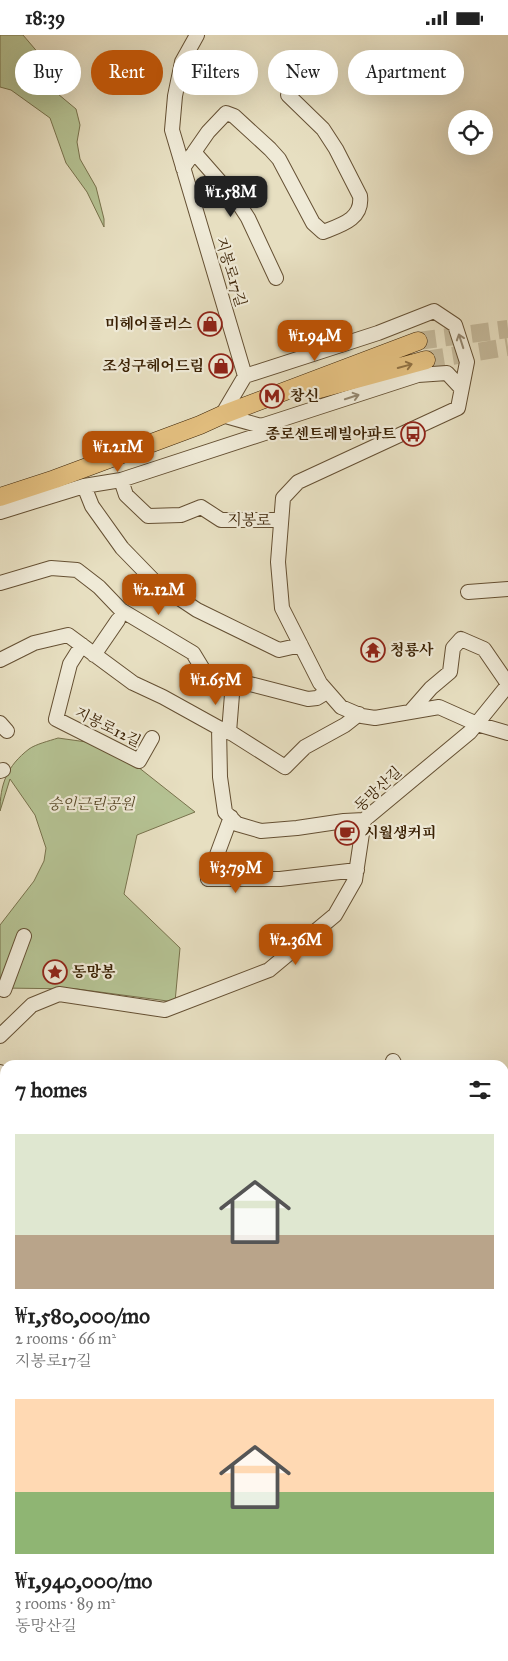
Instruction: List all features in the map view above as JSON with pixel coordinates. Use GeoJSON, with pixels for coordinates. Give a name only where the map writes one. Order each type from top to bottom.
{"type":"FeatureCollection","features":[{"type":"Feature","properties":{"kind":"main road"},"geometry":{"type":"LineString","coordinates":[[0,497],[55,479],[200,425],[418,341]]}},
{"type":"Feature","properties":{"kind":"main road"},"geometry":{"type":"LineString","coordinates":[[222,415],[426,360]]}},
{"type":"Feature","properties":{"kind":"street","name":"지봉로17길"},"geometry":{"type":"LineString","coordinates":[[197,35],[182,62],[175,96],[172,130],[245,376]]}},
{"type":"Feature","properties":{"kind":"street"},"geometry":{"type":"LineString","coordinates":[[183,168],[226,113],[234,116],[274,154],[318,229],[323,232],[353,217],[358,212],[361,204],[360,196],[336,149],[323,129],[288,95]]}},
{"type":"Feature","properties":{"kind":"street"},"geometry":{"type":"LineString","coordinates":[[194,152],[237,201],[248,218],[276,278]]}},
{"type":"Feature","properties":{"kind":"street"},"geometry":{"type":"LineString","coordinates":[[462,388],[447,373],[418,375],[261,427],[222,415],[245,376],[378,333],[434,311],[455,325],[467,362],[462,388],[458,408],[298,482],[283,498],[278,562],[282,608],[320,683],[341,707],[375,718],[439,707],[477,724],[508,733]]}},
{"type":"Feature","properties":{"kind":"street"},"geometry":{"type":"LineString","coordinates":[[0,512],[84,486],[121,480],[306,419],[333,403]]}},
{"type":"Feature","properties":{"kind":"street","name":"지봉로"},"geometry":{"type":"LineString","coordinates":[[121,480],[126,495],[148,516],[181,515],[201,507],[221,520],[281,520]]}},
{"type":"Feature","properties":{"kind":"street"},"geometry":{"type":"LineString","coordinates":[[84,486],[92,506],[122,548],[155,582],[197,610],[279,650],[300,645]]}},
{"type":"Feature","properties":{"kind":"street"},"geometry":{"type":"LineString","coordinates":[[0,583],[51,568],[77,570],[100,587],[121,610],[192,653],[210,681],[242,682],[308,699],[328,692]]}},
{"type":"Feature","properties":{"kind":"street"},"geometry":{"type":"LineString","coordinates":[[468,592],[508,589]]}},
{"type":"Feature","properties":{"kind":"street"},"geometry":{"type":"LineString","coordinates":[[94,655],[118,620]]}},
{"type":"Feature","properties":{"kind":"street"},"geometry":{"type":"LineString","coordinates":[[0,660],[34,643],[68,635],[133,683],[224,730],[285,767],[305,747],[345,725],[359,714]]}},
{"type":"Feature","properties":{"kind":"street"},"geometry":{"type":"LineString","coordinates":[[410,712],[431,688],[450,672],[453,648],[461,639],[484,649],[508,685]]}},
{"type":"Feature","properties":{"kind":"street","name":"지봉로12길"},"geometry":{"type":"LineString","coordinates":[[82,645],[70,664],[56,719],[139,761],[152,738]]}},
{"type":"Feature","properties":{"kind":"street"},"geometry":{"type":"LineString","coordinates":[[232,681],[224,730],[220,777],[226,812],[238,823],[261,831],[364,820]]}},
{"type":"Feature","properties":{"kind":"street","name":"동망산길"},"geometry":{"type":"LineString","coordinates":[[0,1036],[32,1005],[59,994],[165,1010],[269,970],[335,915],[355,880],[364,820],[477,724],[508,685]]}},
{"type":"Feature","properties":{"kind":"street"},"geometry":{"type":"LineString","coordinates":[[231,817],[208,879],[280,879],[357,871]]}},
{"type":"Feature","properties":{"kind":"street"},"geometry":{"type":"LineString","coordinates":[[4,991],[24,936]]}},
{"type":"Feature","properties":{"kind":"green space"},"geometry":{"type":"Polygon","coordinates":[[[0,35],[23,35],[36,50],[15,50],[15,93],[0,87],[0,35]]]}},
{"type":"Feature","properties":{"kind":"green space"},"geometry":{"type":"Polygon","coordinates":[[[18,95],[59,95],[76,109],[80,125],[77,142],[80,159],[96,187],[104,219],[104,227],[87,192],[66,163],[50,118],[18,95]]]}},
{"type":"Feature","properties":{"kind":"green space","name":"숭인근린공원"},"geometry":{"type":"Polygon","coordinates":[[[58,738],[94,743],[133,763],[195,812],[137,835],[124,894],[180,948],[175,1002],[77,989],[2,988],[0,992],[0,925],[34,881],[44,861],[46,848],[35,815],[10,779],[0,811],[1,792],[6,776],[21,755],[35,746],[58,738]]]}},
{"type":"Feature","properties":{"kind":"tunnel"},"geometry":{"type":"LineString","coordinates":[[418,341],[508,329]]}},
{"type":"Feature","properties":{"kind":"tunnel"},"geometry":{"type":"LineString","coordinates":[[426,360],[508,347]]}},
{"type":"Feature","properties":{"kind":"place","name":"미헤어플러스"},"geometry":{"type":"Point","coordinates":[210,324]}},
{"type":"Feature","properties":{"kind":"place","name":"조성구헤어드림"},"geometry":{"type":"Point","coordinates":[221,366]}},
{"type":"Feature","properties":{"kind":"place","name":"창신"},"geometry":{"type":"Point","coordinates":[272,396]}},
{"type":"Feature","properties":{"kind":"place","name":"종로센트레빌아파트"},"geometry":{"type":"Point","coordinates":[413,434]}},
{"type":"Feature","properties":{"kind":"place","name":"청룡사"},"geometry":{"type":"Point","coordinates":[373,650]}},
{"type":"Feature","properties":{"kind":"place","name":"시월생커피"},"geometry":{"type":"Point","coordinates":[347,833]}},
{"type":"Feature","properties":{"kind":"place","name":"동망봉"},"geometry":{"type":"Point","coordinates":[55,972]}}]}
